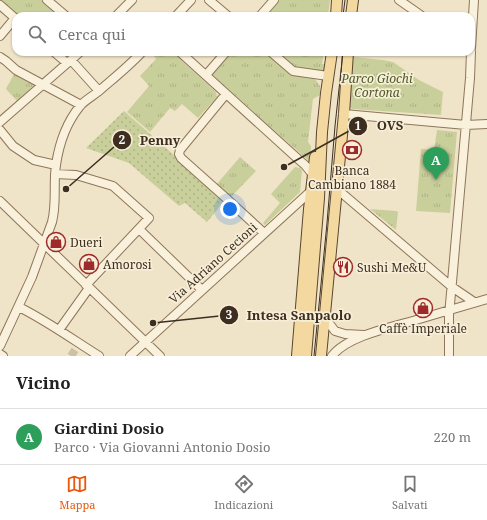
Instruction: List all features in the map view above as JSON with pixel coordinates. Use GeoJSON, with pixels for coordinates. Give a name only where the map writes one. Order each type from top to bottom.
{"type":"FeatureCollection","features":[{"type":"Feature","properties":{"kind":"main road"},"geometry":{"type":"LineString","coordinates":[[336,12],[337,0]]}},
{"type":"Feature","properties":{"kind":"main road"},"geometry":{"type":"LineString","coordinates":[[352,12],[353,0]]}},
{"type":"Feature","properties":{"kind":"main road"},"geometry":{"type":"LineString","coordinates":[[306,356],[319,198],[322,132],[331,56]]}},
{"type":"Feature","properties":{"kind":"main road"},"geometry":{"type":"LineString","coordinates":[[321,356],[344,114],[348,56]]}},
{"type":"Feature","properties":{"kind":"main road"},"geometry":{"type":"LineString","coordinates":[[297,354],[315,152],[322,132]]}},
{"type":"Feature","properties":{"kind":"street"},"geometry":{"type":"LineString","coordinates":[[47,0],[61,12]]}},
{"type":"Feature","properties":{"kind":"street"},"geometry":{"type":"LineString","coordinates":[[120,12],[132,0]]}},
{"type":"Feature","properties":{"kind":"street"},"geometry":{"type":"LineString","coordinates":[[180,12],[191,0]]}},
{"type":"Feature","properties":{"kind":"street"},"geometry":{"type":"LineString","coordinates":[[209,0],[223,12]]}},
{"type":"Feature","properties":{"kind":"street"},"geometry":{"type":"LineString","coordinates":[[264,12],[274,0]]}},
{"type":"Feature","properties":{"kind":"street"},"geometry":{"type":"LineString","coordinates":[[399,0],[416,12]]}},
{"type":"Feature","properties":{"kind":"street"},"geometry":{"type":"LineString","coordinates":[[473,12],[474,0]]}},
{"type":"Feature","properties":{"kind":"street"},"geometry":{"type":"LineString","coordinates":[[0,5],[12,15]]}},
{"type":"Feature","properties":{"kind":"street"},"geometry":{"type":"LineString","coordinates":[[0,36],[12,22]]}},
{"type":"Feature","properties":{"kind":"street"},"geometry":{"type":"LineString","coordinates":[[60,56],[69,62],[99,91]]}},
{"type":"Feature","properties":{"kind":"street"},"geometry":{"type":"LineString","coordinates":[[0,122],[76,56]]}},
{"type":"Feature","properties":{"kind":"street"},"geometry":{"type":"LineString","coordinates":[[0,346],[3,333],[19,307],[45,244],[54,214],[55,174],[58,154],[71,119],[81,105],[138,56]]}},
{"type":"Feature","properties":{"kind":"street"},"geometry":{"type":"LineString","coordinates":[[185,56],[298,158],[313,175]]}},
{"type":"Feature","properties":{"kind":"street"},"geometry":{"type":"LineString","coordinates":[[206,74],[222,56]]}},
{"type":"Feature","properties":{"kind":"street"},"geometry":{"type":"LineString","coordinates":[[276,56],[293,71],[328,76]]}},
{"type":"Feature","properties":{"kind":"street"},"geometry":{"type":"LineString","coordinates":[[449,356],[449,310],[471,56]]}},
{"type":"Feature","properties":{"kind":"street"},"geometry":{"type":"LineString","coordinates":[[0,57],[16,70],[81,105]]}},
{"type":"Feature","properties":{"kind":"street"},"geometry":{"type":"LineString","coordinates":[[226,94],[180,150],[181,158],[264,233]]}},
{"type":"Feature","properties":{"kind":"street"},"geometry":{"type":"LineString","coordinates":[[344,114],[466,125],[487,124]]}},
{"type":"Feature","properties":{"kind":"street"},"geometry":{"type":"LineString","coordinates":[[0,130],[13,146],[34,160],[56,164]]}},
{"type":"Feature","properties":{"kind":"street"},"geometry":{"type":"LineString","coordinates":[[55,174],[76,175],[113,186],[148,218],[88,286],[59,330]]}},
{"type":"Feature","properties":{"kind":"street"},"geometry":{"type":"LineString","coordinates":[[337,189],[452,287],[474,302]]}},
{"type":"Feature","properties":{"kind":"street","name":"Via Adriano Cecioni"},"geometry":{"type":"LineString","coordinates":[[130,356],[311,191]]}},
{"type":"Feature","properties":{"kind":"street"},"geometry":{"type":"LineString","coordinates":[[0,201],[160,356]]}},
{"type":"Feature","properties":{"kind":"street"},"geometry":{"type":"LineString","coordinates":[[295,205],[306,206],[309,209]]}},
{"type":"Feature","properties":{"kind":"street"},"geometry":{"type":"LineString","coordinates":[[138,229],[202,290]]}},
{"type":"Feature","properties":{"kind":"street"},"geometry":{"type":"LineString","coordinates":[[335,353],[343,346],[367,335],[487,299]]}},
{"type":"Feature","properties":{"kind":"street"},"geometry":{"type":"LineString","coordinates":[[19,307],[59,330],[77,347],[99,356]]}},
{"type":"Feature","properties":{"kind":"street"},"geometry":{"type":"LineString","coordinates":[[325,314],[339,341],[335,353]]}},
{"type":"Feature","properties":{"kind":"street"},"geometry":{"type":"LineString","coordinates":[[334,331],[345,334],[367,335]]}},
{"type":"Feature","properties":{"kind":"green space"},"geometry":{"type":"Polygon","coordinates":[[[0,0],[42,0],[56,12],[12,12],[0,2],[0,0]]]}},
{"type":"Feature","properties":{"kind":"green space"},"geometry":{"type":"Polygon","coordinates":[[[279,0],[330,0],[328,12],[268,12],[279,0]]]}},
{"type":"Feature","properties":{"kind":"green space"},"geometry":{"type":"Polygon","coordinates":[[[154,56],[178,56],[216,92],[217,97],[198,118],[182,104],[175,111],[170,108],[150,132],[127,112],[149,86],[140,76],[156,59],[154,56]]]}},
{"type":"Feature","properties":{"kind":"green space"},"geometry":{"type":"Polygon","coordinates":[[[227,56],[323,56],[322,64],[325,64],[324,72],[317,71],[315,79],[320,86],[320,95],[313,99],[308,142],[311,146],[310,162],[211,74],[227,56]]]}},
{"type":"Feature","properties":{"kind":"green space","name":"Parco Giochi Cortona"},"geometry":{"type":"Polygon","coordinates":[[[353,57],[393,62],[419,80],[443,92],[441,115],[352,109],[350,105],[353,57]]]}},
{"type":"Feature","properties":{"kind":"green space"},"geometry":{"type":"Polygon","coordinates":[[[14,74],[34,85],[17,101],[6,89],[14,74]]]}},
{"type":"Feature","properties":{"kind":"green space"},"geometry":{"type":"Polygon","coordinates":[[[124,111],[225,200],[207,222],[185,203],[179,206],[129,163],[86,148],[124,111]]]}},
{"type":"Feature","properties":{"kind":"green space"},"geometry":{"type":"Polygon","coordinates":[[[437,130],[457,132],[450,213],[416,211],[421,149],[434,150],[437,130]]]}},
{"type":"Feature","properties":{"kind":"green space"},"geometry":{"type":"Polygon","coordinates":[[[240,157],[256,171],[230,198],[216,185],[240,157]]]}},
{"type":"Feature","properties":{"kind":"green space"},"geometry":{"type":"Polygon","coordinates":[[[295,167],[302,170],[300,192],[265,225],[263,223],[280,203],[271,194],[295,167]]]}},
{"type":"Feature","properties":{"kind":"green space"},"geometry":{"type":"Polygon","coordinates":[[[370,209],[398,212],[396,230],[370,209]]]}},
{"type":"Feature","properties":{"kind":"tunnel"},"geometry":{"type":"LineString","coordinates":[[71,356],[75,350]]}},
{"type":"Feature","properties":{"kind":"tram line"},"geometry":{"type":"LineString","coordinates":[[344,12],[345,0]]}},
{"type":"Feature","properties":{"kind":"tram line"},"geometry":{"type":"LineString","coordinates":[[314,356],[343,56]]}},
{"type":"Feature","properties":{"kind":"place","name":"Banca Cambiano 1884"},"geometry":{"type":"Point","coordinates":[352,150]}},
{"type":"Feature","properties":{"kind":"place","name":"OVS"},"geometry":{"type":"Point","coordinates":[284,167]}},
{"type":"Feature","properties":{"kind":"place","name":"Giardini Dosio"},"geometry":{"type":"Point","coordinates":[436,180]}},
{"type":"Feature","properties":{"kind":"place","name":"Penny"},"geometry":{"type":"Point","coordinates":[66,189]}},
{"type":"Feature","properties":{"kind":"place","name":"Dueri"},"geometry":{"type":"Point","coordinates":[56,242]}},
{"type":"Feature","properties":{"kind":"place","name":"Amorosi"},"geometry":{"type":"Point","coordinates":[89,264]}},
{"type":"Feature","properties":{"kind":"place","name":"Sushi Me&U"},"geometry":{"type":"Point","coordinates":[343,267]}},
{"type":"Feature","properties":{"kind":"place","name":"Caffè Imperiale"},"geometry":{"type":"Point","coordinates":[423,308]}},
{"type":"Feature","properties":{"kind":"place","name":"Intesa Sanpaolo"},"geometry":{"type":"Point","coordinates":[153,323]}}]}
